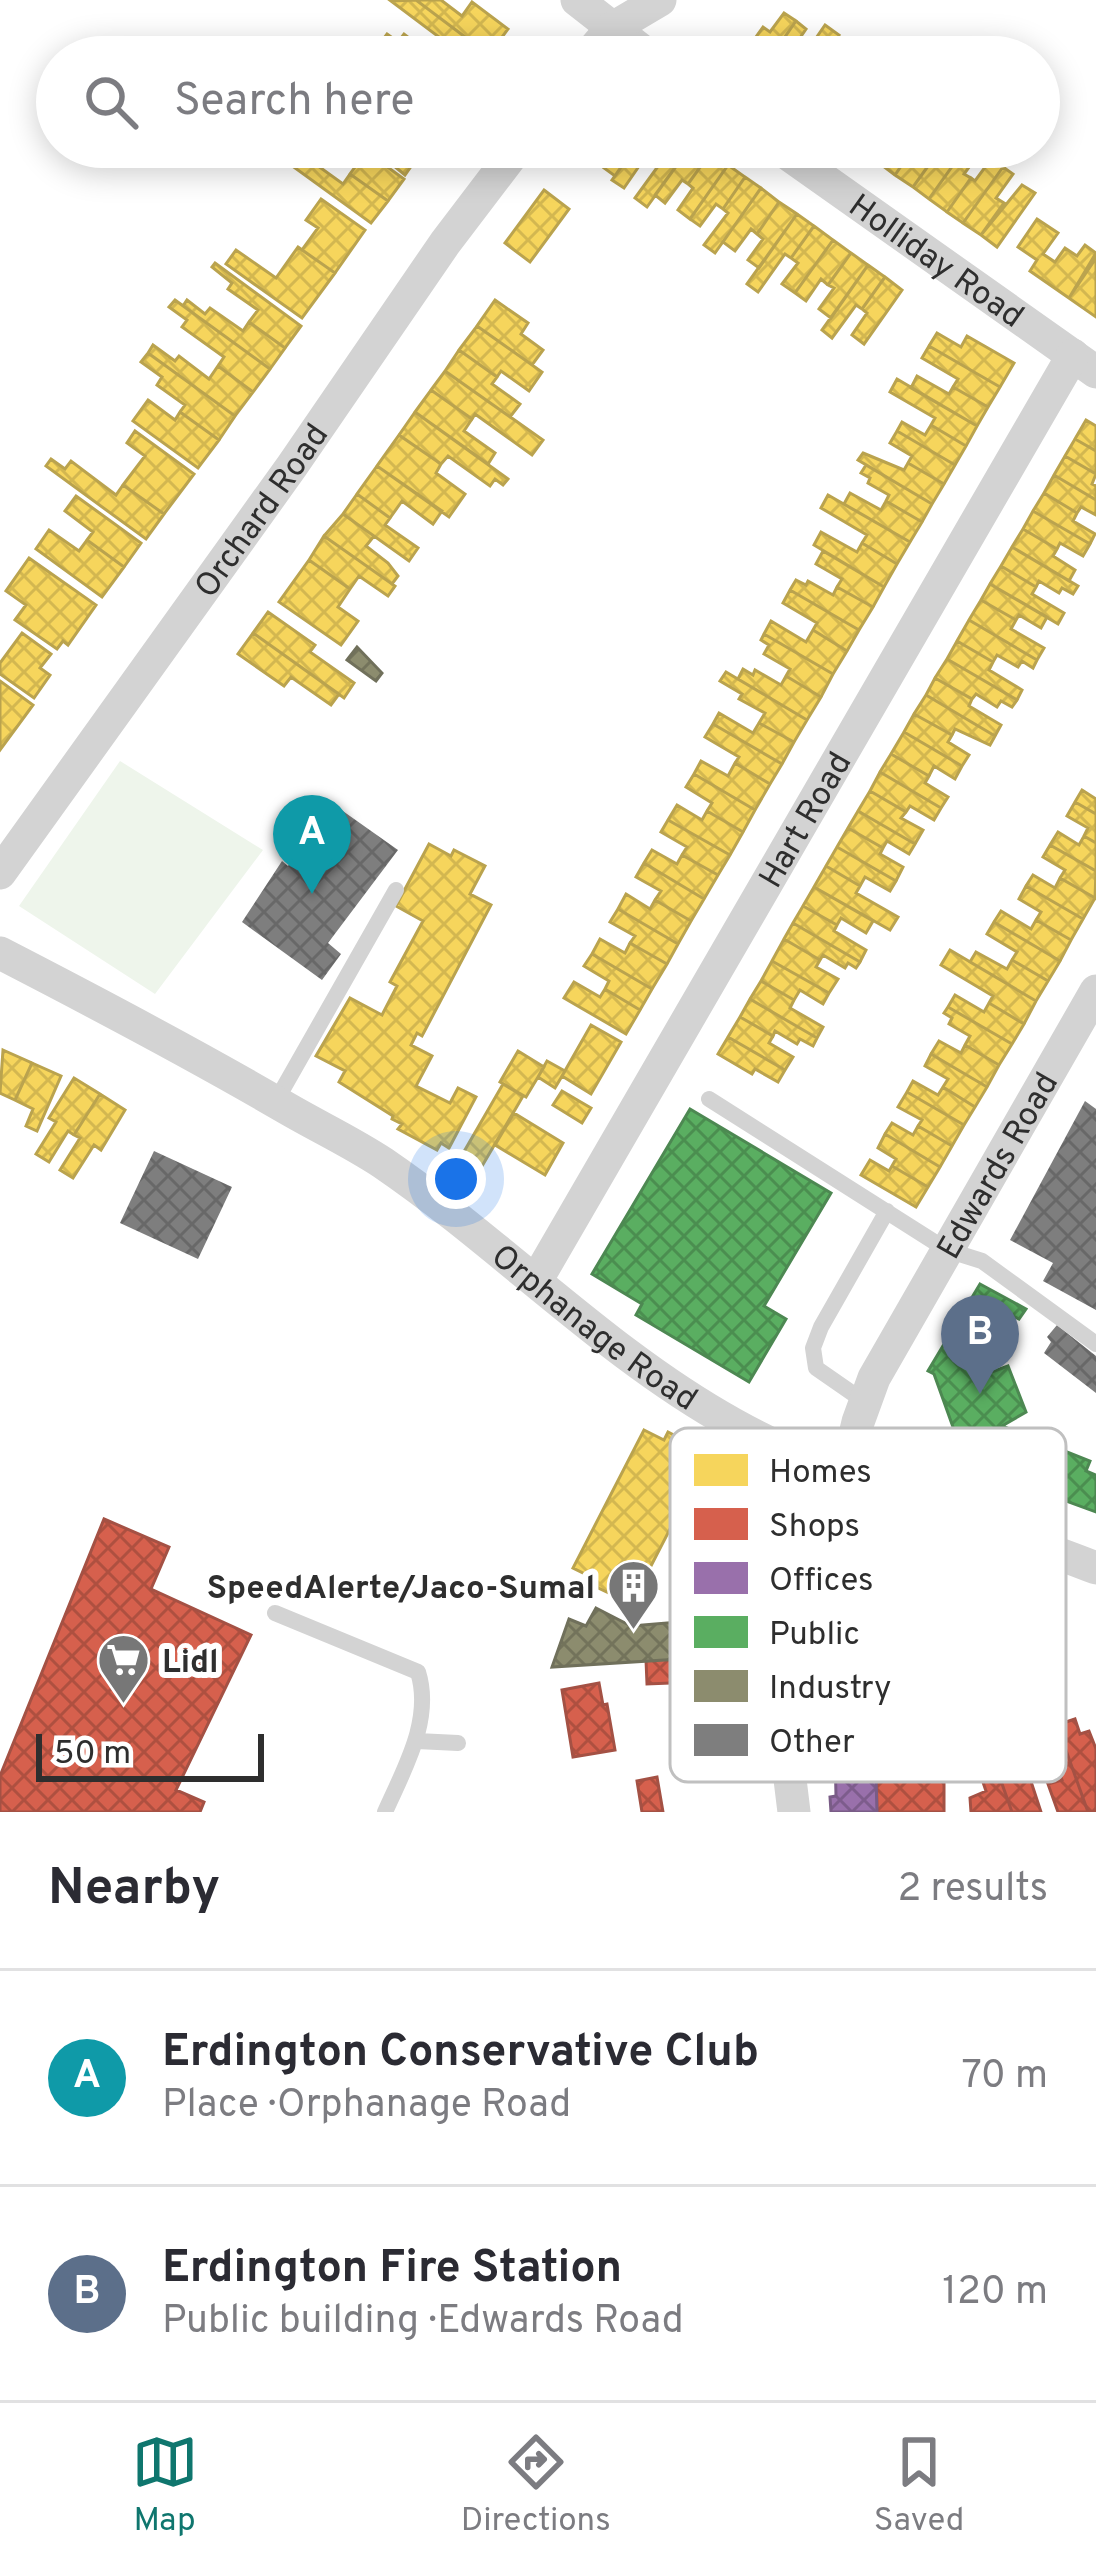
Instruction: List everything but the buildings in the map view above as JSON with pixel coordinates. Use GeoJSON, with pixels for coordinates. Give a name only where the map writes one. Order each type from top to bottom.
{"type":"FeatureCollection","features":[{"type":"Feature","properties":{"kind":"street"},"geometry":{"type":"LineString","coordinates":[[577,0],[621,36]]}},
{"type":"Feature","properties":{"kind":"street"},"geometry":{"type":"LineString","coordinates":[[605,36],[661,0]]}},
{"type":"Feature","properties":{"kind":"street","name":"Orchard Road"},"geometry":{"type":"LineString","coordinates":[[0,873],[502,168]]}},
{"type":"Feature","properties":{"kind":"street","name":"Holliday Road"},"geometry":{"type":"LineString","coordinates":[[808,168],[1084,363]]}},
{"type":"Feature","properties":{"kind":"street","name":"Hart Road"},"geometry":{"type":"LineString","coordinates":[[536,1281],[1084,363]]}},
{"type":"Feature","properties":{"kind":"street","name":"Orphanage Road"},"geometry":{"type":"LineString","coordinates":[[0,952],[176,1044],[379,1161],[463,1220],[684,1396],[742,1428]]}},
{"type":"Feature","properties":{"kind":"street","name":"Edwards Road"},"geometry":{"type":"LineString","coordinates":[[858,1428],[874,1378],[1096,991]]}},
{"type":"Feature","properties":{"kind":"street","name":"Orphanage Road"},"geometry":{"type":"LineString","coordinates":[[1066,1557],[1096,1568]]}},
{"type":"Feature","properties":{"kind":"street"},"geometry":{"type":"LineString","coordinates":[[790,1782],[794,1812]]}},
{"type":"Feature","properties":{"kind":"lane"},"geometry":{"type":"LineString","coordinates":[[276,1101],[396,890]]}},
{"type":"Feature","properties":{"kind":"lane"},"geometry":{"type":"LineString","coordinates":[[709,1100],[946,1250],[982,1261],[1096,1344]]}},
{"type":"Feature","properties":{"kind":"lane"},"geometry":{"type":"LineString","coordinates":[[865,1402],[816,1368],[813,1348],[886,1211]]}},
{"type":"Feature","properties":{"kind":"lane"},"geometry":{"type":"LineString","coordinates":[[274,1613],[418,1672],[423,1687],[417,1742],[385,1812]]}},
{"type":"Feature","properties":{"kind":"lane"},"geometry":{"type":"LineString","coordinates":[[417,1742],[458,1742]]}},
{"type":"Feature","properties":{"kind":"shaded area"},"geometry":{"type":"Polygon","coordinates":[[[120,761],[263,850],[155,994],[19,906],[120,761]]]}},
{"type":"Feature","properties":{"kind":"place","name":"Erdington Conservative Club"},"geometry":{"type":"Point","coordinates":[312,894]}},
{"type":"Feature","properties":{"kind":"place","name":"Erdington Fire Station"},"geometry":{"type":"Point","coordinates":[980,1394]}},
{"type":"Feature","properties":{"kind":"place","name":"SpeedAlerte/Jaco-Sumal"},"geometry":{"type":"Point","coordinates":[634,1632]}},
{"type":"Feature","properties":{"kind":"place","name":"Lidl"},"geometry":{"type":"Point","coordinates":[123,1706]}}]}
